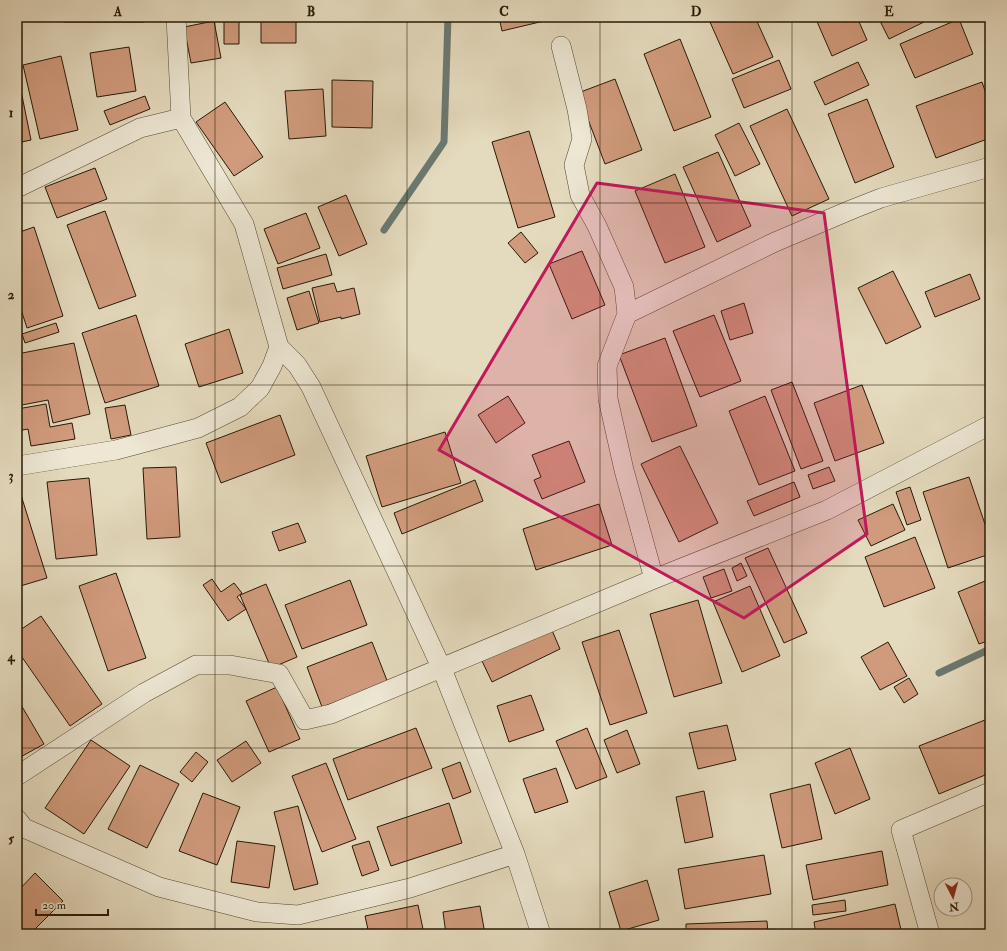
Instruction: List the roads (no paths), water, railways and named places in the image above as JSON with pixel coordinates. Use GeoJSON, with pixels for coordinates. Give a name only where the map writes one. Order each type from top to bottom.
{"type":"FeatureCollection","features":[{"type":"Feature","properties":{"kind":"street"},"geometry":{"type":"LineString","coordinates":[[176,17],[181,118],[244,224],[279,347],[297,365],[311,387],[442,669],[515,854],[541,934]]}},
{"type":"Feature","properties":{"kind":"street"},"geometry":{"type":"LineString","coordinates":[[561,46],[577,109],[582,139],[574,165],[580,195],[597,226],[624,287],[627,314],[608,366],[608,399],[624,470],[654,579]]}},
{"type":"Feature","properties":{"kind":"street"},"geometry":{"type":"LineString","coordinates":[[17,188],[140,128],[181,118]]}},
{"type":"Feature","properties":{"kind":"street"},"geometry":{"type":"LineString","coordinates":[[627,314],[775,242],[881,198],[990,167]]}},
{"type":"Feature","properties":{"kind":"street"},"geometry":{"type":"LineString","coordinates":[[17,466],[116,450],[198,428],[240,407],[260,388],[272,366],[279,347]]}},
{"type":"Feature","properties":{"kind":"street"},"geometry":{"type":"LineString","coordinates":[[17,776],[144,693],[196,665],[230,665],[279,674],[306,720],[331,714],[442,669],[654,579],[827,510],[990,425]]}},
{"type":"Feature","properties":{"kind":"street"},"geometry":{"type":"LineString","coordinates":[[930,934],[901,830],[990,792]]}},
{"type":"Feature","properties":{"kind":"street"},"geometry":{"type":"LineString","coordinates":[[17,819],[24,828],[159,887],[257,912],[298,915],[410,888],[515,854]]}},
{"type":"Feature","properties":{"kind":"waterway"},"geometry":{"type":"LineString","coordinates":[[384,230],[444,142],[448,17]]}},
{"type":"Feature","properties":{"kind":"waterway"},"geometry":{"type":"LineString","coordinates":[[939,673],[990,649]]}}]}
